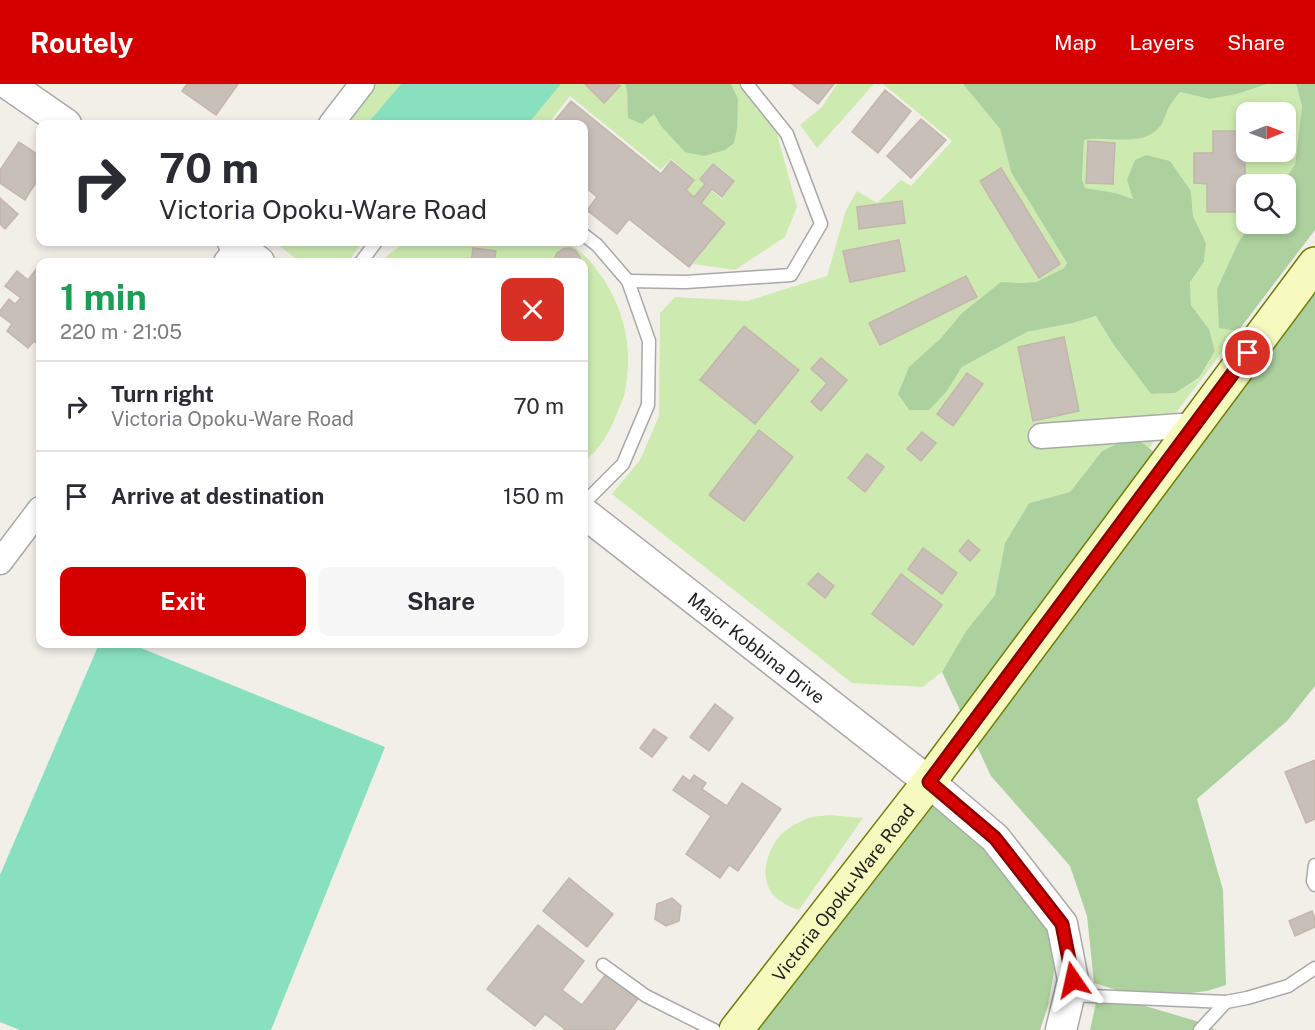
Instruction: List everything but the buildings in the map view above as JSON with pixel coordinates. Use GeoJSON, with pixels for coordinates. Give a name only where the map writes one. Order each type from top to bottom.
{"type":"FeatureCollection","features":[{"type":"Feature","properties":{"kind":"main road","name":"Victoria Opoku-Ware Road"},"geometry":{"type":"LineString","coordinates":[[736,1030],[929,782],[1315,264]]}},
{"type":"Feature","properties":{"kind":"street"},"geometry":{"type":"LineString","coordinates":[[8,84],[60,120]]}},
{"type":"Feature","properties":{"kind":"street"},"geometry":{"type":"LineString","coordinates":[[334,120],[362,84]]}},
{"type":"Feature","properties":{"kind":"street"},"geometry":{"type":"LineString","coordinates":[[1041,436],[1195,425]]}},
{"type":"Feature","properties":{"kind":"street"},"geometry":{"type":"LineString","coordinates":[[0,562],[36,513]]}},
{"type":"Feature","properties":{"kind":"street","name":"Major Kobbina Drive"},"geometry":{"type":"LineString","coordinates":[[588,516],[929,782],[995,838],[1062,924],[1073,980],[1061,1030]]}},
{"type":"Feature","properties":{"kind":"lane"},"geometry":{"type":"LineString","coordinates":[[628,281],[686,282],[791,275],[821,224],[787,134],[747,84]]}},
{"type":"Feature","properties":{"kind":"lane"},"geometry":{"type":"LineString","coordinates":[[588,238],[597,244],[628,281],[649,341],[648,405],[623,464],[588,499]]}},
{"type":"Feature","properties":{"kind":"lane"},"geometry":{"type":"LineString","coordinates":[[1315,865],[1313,881],[1315,885]]}},
{"type":"Feature","properties":{"kind":"lane"},"geometry":{"type":"LineString","coordinates":[[603,965],[646,996],[714,1030]]}},
{"type":"Feature","properties":{"kind":"lane"},"geometry":{"type":"LineString","coordinates":[[1070,995],[1226,1002],[1288,986],[1315,968]]}},
{"type":"Feature","properties":{"kind":"lane"},"geometry":{"type":"LineString","coordinates":[[1200,1030],[1226,1002]]}},
{"type":"Feature","properties":{"kind":"green space"},"geometry":{"type":"Polygon","coordinates":[[[375,84],[401,84],[370,120],[347,120],[375,84]]]}},
{"type":"Feature","properties":{"kind":"green space"},"geometry":{"type":"Polygon","coordinates":[[[401,84],[561,84],[531,120],[370,120],[401,84]]]}},
{"type":"Feature","properties":{"kind":"green space"},"geometry":{"type":"Polygon","coordinates":[[[561,84],[741,84],[775,126],[797,207],[785,237],[735,270],[693,264],[726,223],[701,203],[712,191],[722,199],[735,180],[713,163],[699,179],[704,184],[694,196],[687,190],[695,180],[671,159],[661,170],[570,96],[551,120],[531,120],[561,84]]]}},
{"type":"Feature","properties":{"kind":"green space"},"geometry":{"type":"Polygon","coordinates":[[[625,84],[731,84],[738,99],[734,143],[725,150],[704,156],[685,152],[661,126],[654,114],[642,124],[628,118],[625,84]]]}},
{"type":"Feature","properties":{"kind":"green space"},"geometry":{"type":"Polygon","coordinates":[[[837,84],[874,84],[817,148],[800,125],[822,107],[837,84]]]}},
{"type":"Feature","properties":{"kind":"green space"},"geometry":{"type":"Polygon","coordinates":[[[883,84],[963,84],[1000,129],[1011,172],[1067,263],[1064,268],[1036,282],[1020,283],[962,313],[940,339],[947,391],[962,367],[1027,332],[1096,316],[1113,344],[1151,394],[1175,393],[1199,379],[1215,351],[1209,329],[1191,305],[1190,282],[1204,262],[1206,243],[1193,216],[1191,191],[1133,199],[1116,193],[1085,188],[1082,180],[1084,139],[1127,140],[1160,126],[1170,105],[1180,92],[1210,99],[1237,94],[1267,84],[1296,84],[1302,106],[1296,157],[1296,102],[1236,102],[1236,162],[1295,162],[1288,174],[1236,174],[1236,234],[1244,234],[1239,241],[1219,327],[1238,331],[1149,448],[1134,437],[1102,451],[1070,492],[1029,503],[1005,543],[995,595],[966,631],[942,672],[923,687],[852,683],[612,494],[640,460],[659,416],[660,313],[675,297],[747,301],[827,276],[846,210],[857,191],[877,203],[901,180],[911,186],[952,141],[883,84]]]}},
{"type":"Feature","properties":{"kind":"green space"},"geometry":{"type":"Polygon","coordinates":[[[963,84],[1267,84],[1237,94],[1210,99],[1180,92],[1169,107],[1161,125],[1145,137],[1125,140],[1084,140],[1082,180],[1085,188],[1116,193],[1133,199],[1127,180],[1135,160],[1146,155],[1170,161],[1191,191],[1193,216],[1206,243],[1204,262],[1190,282],[1191,305],[1209,329],[1215,351],[1199,378],[1175,393],[1151,394],[1113,344],[1096,316],[1027,332],[962,367],[947,391],[929,410],[909,410],[898,394],[909,367],[940,339],[962,313],[1001,282],[1036,282],[1064,268],[1067,263],[1011,172],[1000,129],[963,84]]]}},
{"type":"Feature","properties":{"kind":"green space"},"geometry":{"type":"Polygon","coordinates":[[[1296,84],[1315,84],[1315,230],[1238,331],[1219,328],[1217,289],[1244,234],[1296,234],[1296,174],[1288,174],[1296,162],[1302,106],[1296,84]]]}},
{"type":"Feature","properties":{"kind":"green space"},"geometry":{"type":"Polygon","coordinates":[[[280,246],[360,246],[351,258],[295,258],[280,246]]]}},
{"type":"Feature","properties":{"kind":"green space"},"geometry":{"type":"Polygon","coordinates":[[[400,246],[573,246],[587,258],[386,258],[400,246]]]}},
{"type":"Feature","properties":{"kind":"green space"},"geometry":{"type":"Polygon","coordinates":[[[588,259],[609,288],[617,304],[623,320],[628,355],[628,373],[623,399],[608,433],[589,457],[588,259]]]}},
{"type":"Feature","properties":{"kind":"green space"},"geometry":{"type":"Polygon","coordinates":[[[1315,274],[1315,686],[1287,721],[1197,799],[1223,890],[1226,985],[1191,993],[1120,991],[1094,983],[1087,916],[1070,866],[991,776],[942,672],[966,631],[995,595],[1005,543],[1029,503],[1070,492],[1102,451],[1134,436],[1170,465],[1315,274]]]}},
{"type":"Feature","properties":{"kind":"green space"},"geometry":{"type":"Polygon","coordinates":[[[97,648],[141,648],[385,747],[271,1030],[20,1030],[0,1022],[0,875],[97,648]]]}},
{"type":"Feature","properties":{"kind":"green space"},"geometry":{"type":"Polygon","coordinates":[[[929,799],[1010,870],[1047,926],[1055,966],[1048,1006],[1040,1030],[755,1030],[929,799]]]}},
{"type":"Feature","properties":{"kind":"green space"},"geometry":{"type":"Polygon","coordinates":[[[829,815],[863,818],[799,910],[774,896],[769,889],[766,871],[769,853],[779,837],[791,826],[809,818],[829,815]]]}},
{"type":"Feature","properties":{"kind":"green space"},"geometry":{"type":"Polygon","coordinates":[[[1096,1003],[1142,1005],[1196,1021],[1216,1030],[1090,1030],[1096,1003]]]}},
{"type":"Feature","properties":{"kind":"route"},"geometry":{"type":"LineString","coordinates":[[1073,980],[1062,924],[995,838],[929,782],[1248,353]]}}]}
